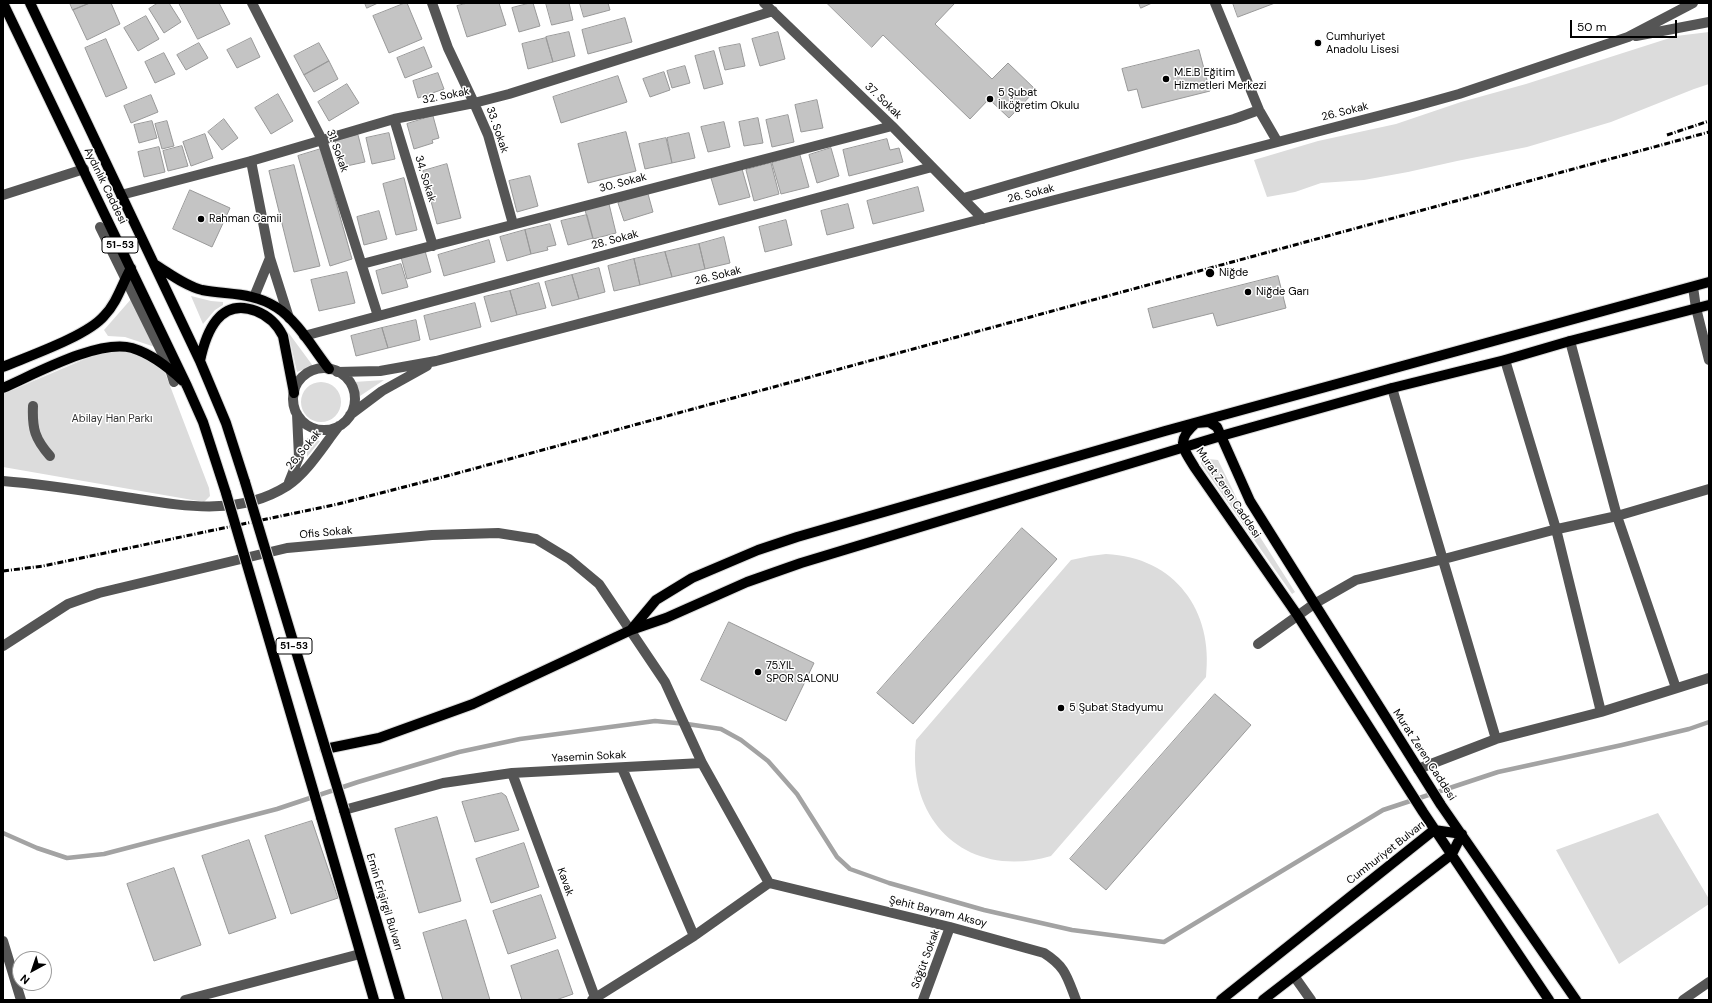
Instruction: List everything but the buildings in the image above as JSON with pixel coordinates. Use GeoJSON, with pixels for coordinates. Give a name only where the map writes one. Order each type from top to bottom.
{"type":"FeatureCollection","features":[{"type":"Feature","properties":{"kind":"main road","name":"Aydınlık Caddesi"},"geometry":{"type":"LineString","coordinates":[[3,3],[84,169],[203,422],[226,493],[360,954]]}},
{"type":"Feature","properties":{"kind":"main road","name":"Aydınlık Caddesi"},"geometry":{"type":"LineString","coordinates":[[30,3],[200,361],[226,423],[325,749]]}},
{"type":"Feature","properties":{"kind":"main road"},"geometry":{"type":"LineString","coordinates":[[154,264],[192,287],[201,290],[254,297],[264,300],[277,307],[289,318],[333,371]]}},
{"type":"Feature","properties":{"kind":"main road"},"geometry":{"type":"LineString","coordinates":[[3,367],[79,334],[104,317],[112,307],[131,268]]}},
{"type":"Feature","properties":{"kind":"main road"},"geometry":{"type":"LineString","coordinates":[[631,630],[656,600],[692,578],[758,550],[798,536],[1196,423],[1709,282]]}},
{"type":"Feature","properties":{"kind":"main road"},"geometry":{"type":"LineString","coordinates":[[325,749],[379,738],[473,704],[631,630],[666,618],[747,582],[801,563],[1221,436],[1392,388],[1505,360],[1570,341],[1709,305]]}},
{"type":"Feature","properties":{"kind":"main road"},"geometry":{"type":"LineString","coordinates":[[200,361],[206,337],[217,319],[230,309],[249,308],[267,316],[279,329],[283,336],[294,393]]}},
{"type":"Feature","properties":{"kind":"main road"},"geometry":{"type":"LineString","coordinates":[[3,388],[82,354],[100,348],[116,346],[132,348],[158,360],[170,369],[187,386]]}},
{"type":"Feature","properties":{"kind":"main road","name":"Murat Zeren Caddesi"},"geometry":{"type":"LineString","coordinates":[[1550,1000],[1452,854],[1434,830],[1298,616],[1195,468],[1183,448],[1184,435],[1196,423],[1209,422],[1217,427],[1240,482],[1250,501],[1314,604],[1418,769],[1576,1000]]}},
{"type":"Feature","properties":{"kind":"main road","name":"51-53"},"geometry":{"type":"LineString","coordinates":[[325,749],[344,810]]}},
{"type":"Feature","properties":{"kind":"main road","name":"Emin Erişirgil Bulvarı"},"geometry":{"type":"LineString","coordinates":[[344,810],[400,1000]]}},
{"type":"Feature","properties":{"kind":"main road","name":"Cumhuriyet Bulvarı"},"geometry":{"type":"LineString","coordinates":[[1221,1000],[1434,830],[1462,834]]}},
{"type":"Feature","properties":{"kind":"main road"},"geometry":{"type":"LineString","coordinates":[[1263,1000],[1452,854],[1462,834]]}},
{"type":"Feature","properties":{"kind":"main road","name":"51-53"},"geometry":{"type":"LineString","coordinates":[[360,954],[374,1000]]}},
{"type":"Feature","properties":{"kind":"street","name":"31. Sokak"},"geometry":{"type":"LineString","coordinates":[[252,3],[322,140],[378,316]]}},
{"type":"Feature","properties":{"kind":"street","name":"33. Sokak"},"geometry":{"type":"LineString","coordinates":[[432,3],[448,48],[488,135],[513,224]]}},
{"type":"Feature","properties":{"kind":"street","name":"37. Sokak"},"geometry":{"type":"LineString","coordinates":[[764,3],[892,126],[983,219]]}},
{"type":"Feature","properties":{"kind":"street"},"geometry":{"type":"LineString","coordinates":[[1215,3],[1259,110],[1277,141]]}},
{"type":"Feature","properties":{"kind":"street"},"geometry":{"type":"LineString","coordinates":[[1628,37],[1693,3]]}},
{"type":"Feature","properties":{"kind":"street","name":"32. Sokak"},"geometry":{"type":"LineString","coordinates":[[121,194],[250,161],[394,119],[474,103],[549,82],[773,11]]}},
{"type":"Feature","properties":{"kind":"street"},"geometry":{"type":"LineString","coordinates":[[1628,37],[1709,22]]}},
{"type":"Feature","properties":{"kind":"street","name":"26. Sokak"},"geometry":{"type":"LineString","coordinates":[[333,371],[380,371],[436,361],[1277,141],[1436,101],[1628,37]]}},
{"type":"Feature","properties":{"kind":"street"},"geometry":{"type":"LineString","coordinates":[[964,198],[1234,119],[1259,110]]}},
{"type":"Feature","properties":{"kind":"street","name":"34. Sokak"},"geometry":{"type":"LineString","coordinates":[[394,119],[433,246]]}},
{"type":"Feature","properties":{"kind":"street","name":"30. Sokak"},"geometry":{"type":"LineString","coordinates":[[362,264],[892,126]]}},
{"type":"Feature","properties":{"kind":"street"},"geometry":{"type":"LineString","coordinates":[[250,161],[270,258],[289,318]]}},
{"type":"Feature","properties":{"kind":"street","name":"28. Sokak"},"geometry":{"type":"LineString","coordinates":[[304,336],[932,167]]}},
{"type":"Feature","properties":{"kind":"street"},"geometry":{"type":"LineString","coordinates":[[3,195],[84,169]]}},
{"type":"Feature","properties":{"kind":"street"},"geometry":{"type":"LineString","coordinates":[[100,227],[170,369],[174,382]]}},
{"type":"Feature","properties":{"kind":"street"},"geometry":{"type":"LineString","coordinates":[[254,297],[270,258]]}},
{"type":"Feature","properties":{"kind":"street"},"geometry":{"type":"LineString","coordinates":[[1693,287],[1696,308],[1709,360]]}},
{"type":"Feature","properties":{"kind":"street"},"geometry":{"type":"LineString","coordinates":[[1570,341],[1617,516],[1676,688]]}},
{"type":"Feature","properties":{"kind":"street"},"geometry":{"type":"LineString","coordinates":[[1505,360],[1556,529],[1601,712]]}},
{"type":"Feature","properties":{"kind":"street","name":"26. Sokak"},"geometry":{"type":"LineString","coordinates":[[350,415],[382,391],[436,361]]}},
{"type":"Feature","properties":{"kind":"street"},"geometry":{"type":"LineString","coordinates":[[322,369],[333,371],[344,376],[353,390],[354,403],[350,415],[339,426],[323,430],[315,429],[305,423],[297,414],[294,406],[294,393],[299,381],[310,372],[322,369]]}},
{"type":"Feature","properties":{"kind":"street"},"geometry":{"type":"LineString","coordinates":[[1392,388],[1444,559],[1496,739]]}},
{"type":"Feature","properties":{"kind":"street"},"geometry":{"type":"LineString","coordinates":[[33,406],[34,432],[39,443],[50,456]]}},
{"type":"Feature","properties":{"kind":"street","name":"26. Sokak"},"geometry":{"type":"LineString","coordinates":[[287,486],[299,457],[300,449],[297,414]]}},
{"type":"Feature","properties":{"kind":"street","name":"26. Sokak"},"geometry":{"type":"LineString","coordinates":[[287,486],[307,467],[339,426]]}},
{"type":"Feature","properties":{"kind":"street"},"geometry":{"type":"LineString","coordinates":[[3,474],[40,484]]}},
{"type":"Feature","properties":{"kind":"street"},"geometry":{"type":"LineString","coordinates":[[3,481],[40,484],[184,506],[212,508],[246,502],[275,492],[287,486]]}},
{"type":"Feature","properties":{"kind":"street"},"geometry":{"type":"LineString","coordinates":[[1258,644],[1314,604],[1356,580],[1444,559],[1556,529],[1617,516],[1709,489]]}},
{"type":"Feature","properties":{"kind":"street","name":"Ofis Sokak"},"geometry":{"type":"LineString","coordinates":[[3,646],[68,604],[99,593],[287,548],[432,535],[498,533],[536,539],[569,558],[599,584],[665,682],[702,763]]}},
{"type":"Feature","properties":{"kind":"street"},"geometry":{"type":"LineString","coordinates":[[1418,769],[1496,739],[1601,712],[1709,678]]}},
{"type":"Feature","properties":{"kind":"street"},"geometry":{"type":"LineString","coordinates":[[594,1000],[694,936],[769,883],[702,763]]}},
{"type":"Feature","properties":{"kind":"street","name":"Yasemin Sokak"},"geometry":{"type":"LineString","coordinates":[[344,810],[443,783],[512,773],[702,763]]}},
{"type":"Feature","properties":{"kind":"street"},"geometry":{"type":"LineString","coordinates":[[622,768],[694,936]]}},
{"type":"Feature","properties":{"kind":"street","name":"Kavak"},"geometry":{"type":"LineString","coordinates":[[512,773],[594,1000]]}},
{"type":"Feature","properties":{"kind":"street","name":"Şehit Bayram Aksoy"},"geometry":{"type":"LineString","coordinates":[[769,883],[950,927],[1044,953],[1057,962],[1066,974],[1076,1000]]}},
{"type":"Feature","properties":{"kind":"street","name":"Söğüt Sokak"},"geometry":{"type":"LineString","coordinates":[[924,1000],[950,927]]}},
{"type":"Feature","properties":{"kind":"street"},"geometry":{"type":"LineString","coordinates":[[3,942],[21,1000]]}},
{"type":"Feature","properties":{"kind":"street"},"geometry":{"type":"LineString","coordinates":[[185,1000],[360,954]]}},
{"type":"Feature","properties":{"kind":"street"},"geometry":{"type":"LineString","coordinates":[[1294,976],[1311,1000]]}},
{"type":"Feature","properties":{"kind":"street"},"geometry":{"type":"LineString","coordinates":[[1683,1000],[1709,982]]}},
{"type":"Feature","properties":{"kind":"green space"},"geometry":{"type":"Polygon","coordinates":[[[1709,32],[1709,84],[1611,122],[1527,147],[1364,180],[1321,183],[1295,192],[1267,197],[1254,160],[1318,141],[1396,124],[1461,102],[1526,84],[1676,36],[1709,32]]]}},
{"type":"Feature","properties":{"kind":"green space"},"geometry":{"type":"Polygon","coordinates":[[[191,296],[211,301],[223,302],[223,305],[215,310],[203,324],[191,296]]]}},
{"type":"Feature","properties":{"kind":"green space"},"geometry":{"type":"Polygon","coordinates":[[[132,298],[155,347],[125,337],[108,336],[104,330],[132,298]]]}},
{"type":"Feature","properties":{"kind":"green space"},"geometry":{"type":"Polygon","coordinates":[[[288,332],[313,366],[297,372],[288,332]]]}},
{"type":"Feature","properties":{"kind":"green space","name":"Abilay Han Parkı"},"geometry":{"type":"Polygon","coordinates":[[[106,350],[135,353],[164,370],[209,488],[210,496],[204,502],[3,467],[3,394],[106,350]]]}},
{"type":"Feature","properties":{"kind":"green space"},"geometry":{"type":"Polygon","coordinates":[[[384,380],[360,396],[354,382],[384,380]]]}},
{"type":"Feature","properties":{"kind":"green space"},"geometry":{"type":"Polygon","coordinates":[[[325,382],[332,385],[338,391],[341,402],[340,410],[332,419],[325,422],[317,422],[310,419],[302,410],[301,398],[304,391],[313,383],[325,382]]]}},
{"type":"Feature","properties":{"kind":"green space"},"geometry":{"type":"Polygon","coordinates":[[[307,438],[320,441],[307,457],[307,438]]]}},
{"type":"Feature","properties":{"kind":"green space"},"geometry":{"type":"Polygon","coordinates":[[[1208,459],[1218,460],[1241,507],[1295,592],[1292,594],[1201,464],[1201,462],[1208,459]]]}},
{"type":"Feature","properties":{"kind":"green space","name":"5 Şubat Stadyumu"},"geometry":{"type":"Polygon","coordinates":[[[1106,554],[1130,557],[1152,565],[1170,577],[1185,592],[1196,610],[1203,630],[1207,653],[1206,677],[1051,856],[1021,861],[994,860],[970,852],[949,838],[933,820],[921,797],[916,770],[916,740],[1071,560],[1106,554]]]}},
{"type":"Feature","properties":{"kind":"green space"},"geometry":{"type":"Polygon","coordinates":[[[1658,813],[1709,899],[1709,904],[1619,964],[1556,850],[1658,813]]]}},
{"type":"Feature","properties":{"kind":"waterway"},"geometry":{"type":"LineString","coordinates":[[3,833],[37,848],[67,858],[104,854],[277,809],[358,782],[459,752],[520,739],[655,721],[687,724],[721,729],[741,740],[768,761],[797,794],[837,857],[850,869],[889,883],[984,910],[1072,930],[1164,942],[1383,810],[1498,772],[1622,745],[1689,729],[1709,722]]}},
{"type":"Feature","properties":{"kind":"railway"},"geometry":{"type":"LineString","coordinates":[[1667,135],[1709,121]]}},
{"type":"Feature","properties":{"kind":"railway"},"geometry":{"type":"LineString","coordinates":[[3,571],[43,566],[338,504],[458,473],[1709,132]]}},
{"type":"Feature","properties":{"kind":"place","name":"Cumhuriyet Anadolu Lisesi"},"geometry":{"type":"Point","coordinates":[1318,43]}},
{"type":"Feature","properties":{"kind":"place","name":"M.E.B Eğitim Hizmetleri Merkezi"},"geometry":{"type":"Point","coordinates":[1166,79]}},
{"type":"Feature","properties":{"kind":"place","name":"5 Şubat İlköğretim Okulu"},"geometry":{"type":"Point","coordinates":[990,99]}},
{"type":"Feature","properties":{"kind":"place","name":"Rahman Camii"},"geometry":{"type":"Point","coordinates":[201,219]}},
{"type":"Feature","properties":{"kind":"place","name":"Niğde"},"geometry":{"type":"Point","coordinates":[1210,273]}},
{"type":"Feature","properties":{"kind":"place","name":"Niğde Garı"},"geometry":{"type":"Point","coordinates":[1248,292]}},
{"type":"Feature","properties":{"kind":"place","name":"75.YIL SPOR SALONU"},"geometry":{"type":"Point","coordinates":[758,672]}},
{"type":"Feature","properties":{"kind":"place","name":"5 Şubat Stadyumu"},"geometry":{"type":"Point","coordinates":[1061,708]}}]}
